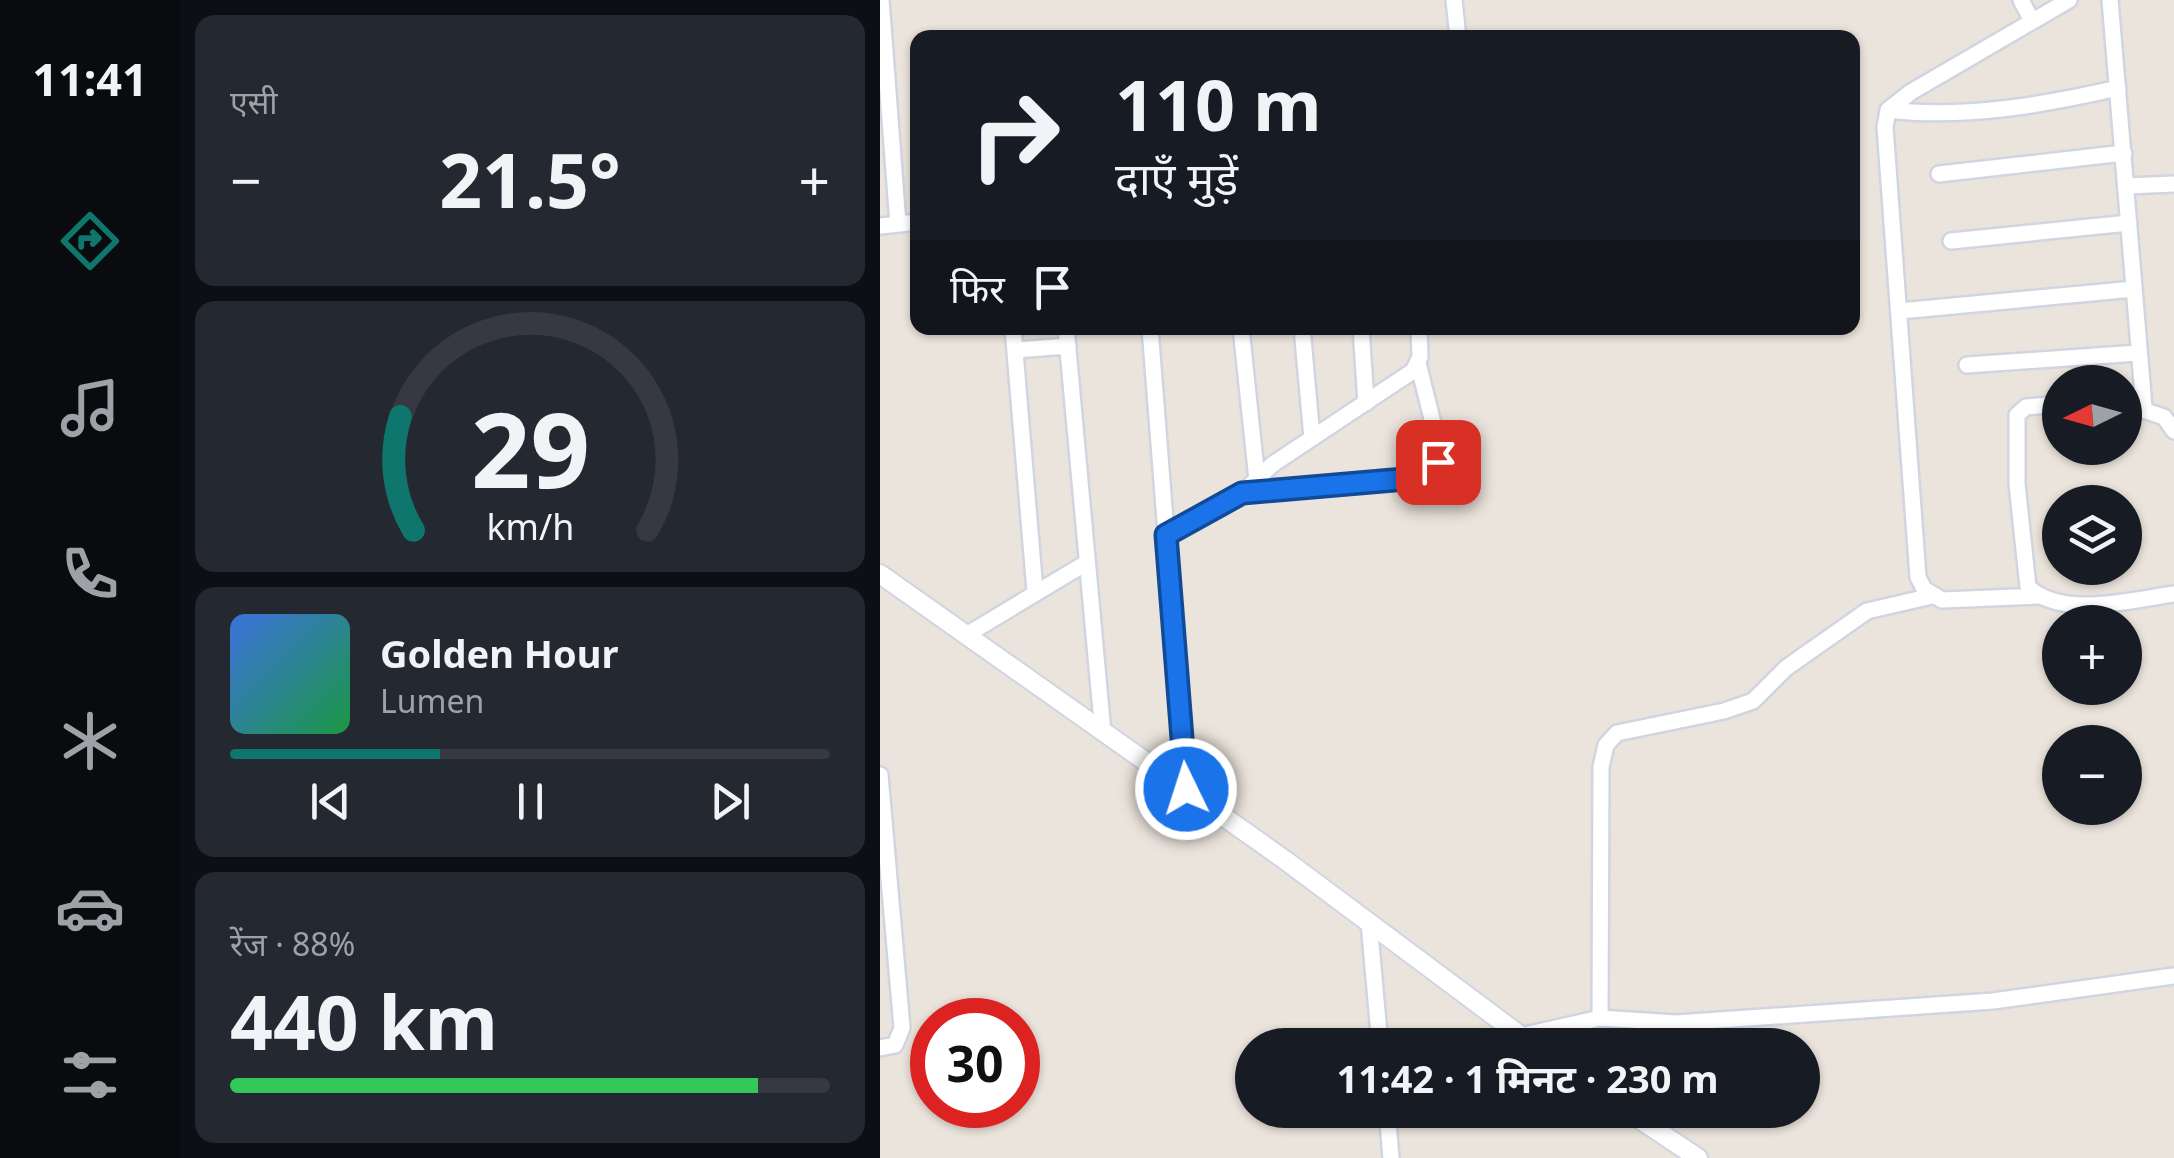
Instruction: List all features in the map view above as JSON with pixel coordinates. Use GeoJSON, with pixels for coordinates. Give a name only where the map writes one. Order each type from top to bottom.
{"type":"FeatureCollection","features":[{"type":"Feature","properties":{"kind":"street"},"geometry":{"type":"LineString","coordinates":[[880,0],[886,159],[898,224]]}},
{"type":"Feature","properties":{"kind":"street"},"geometry":{"type":"LineString","coordinates":[[1454,0],[1457,30]]}},
{"type":"Feature","properties":{"kind":"street"},"geometry":{"type":"LineString","coordinates":[[2021,0],[2032,21]]}},
{"type":"Feature","properties":{"kind":"street"},"geometry":{"type":"LineString","coordinates":[[1932,596],[1915,564],[1885,126],[1888,110],[2069,0]]}},
{"type":"Feature","properties":{"kind":"street"},"geometry":{"type":"LineString","coordinates":[[2110,0],[2144,407],[2164,417],[2174,431]]}},
{"type":"Feature","properties":{"kind":"street"},"geometry":{"type":"LineString","coordinates":[[1888,110],[1927,114],[2020,107],[2118,88]]}},
{"type":"Feature","properties":{"kind":"street"},"geometry":{"type":"LineString","coordinates":[[1939,174],[2124,153]]}},
{"type":"Feature","properties":{"kind":"street"},"geometry":{"type":"LineString","coordinates":[[2127,186],[2174,184]]}},
{"type":"Feature","properties":{"kind":"street"},"geometry":{"type":"LineString","coordinates":[[880,226],[910,223]]}},
{"type":"Feature","properties":{"kind":"street"},"geometry":{"type":"LineString","coordinates":[[1951,241],[2129,223]]}},
{"type":"Feature","properties":{"kind":"street"},"geometry":{"type":"LineString","coordinates":[[1900,311],[2134,289]]}},
{"type":"Feature","properties":{"kind":"street"},"geometry":{"type":"LineString","coordinates":[[1014,335],[1035,591]]}},
{"type":"Feature","properties":{"kind":"street"},"geometry":{"type":"LineString","coordinates":[[1067,335],[1102,733]]}},
{"type":"Feature","properties":{"kind":"street"},"geometry":{"type":"LineString","coordinates":[[1151,335],[1186,789]]}},
{"type":"Feature","properties":{"kind":"street"},"geometry":{"type":"LineString","coordinates":[[1241,335],[1257,480]]}},
{"type":"Feature","properties":{"kind":"street"},"geometry":{"type":"LineString","coordinates":[[1303,335],[1312,438]]}},
{"type":"Feature","properties":{"kind":"street"},"geometry":{"type":"LineString","coordinates":[[1361,335],[1366,403]]}},
{"type":"Feature","properties":{"kind":"street"},"geometry":{"type":"LineString","coordinates":[[1242,493],[1434,473],[1436,436],[1418,363],[1419,335]]}},
{"type":"Feature","properties":{"kind":"street"},"geometry":{"type":"LineString","coordinates":[[1015,350],[1068,346]]}},
{"type":"Feature","properties":{"kind":"street"},"geometry":{"type":"LineString","coordinates":[[1967,365],[2138,353]]}},
{"type":"Feature","properties":{"kind":"street"},"geometry":{"type":"LineString","coordinates":[[1166,535],[1242,493],[1418,363]]}},
{"type":"Feature","properties":{"kind":"street"},"geometry":{"type":"LineString","coordinates":[[2038,596],[2028,587],[2025,574],[2015,430],[2017,415],[2026,407],[2042,406]]}},
{"type":"Feature","properties":{"kind":"street"},"geometry":{"type":"LineString","coordinates":[[968,634],[1086,564]]}},
{"type":"Feature","properties":{"kind":"street"},"geometry":{"type":"LineString","coordinates":[[880,574],[1186,789],[1510,1028]]}},
{"type":"Feature","properties":{"kind":"street"},"geometry":{"type":"LineString","coordinates":[[1600,1018],[1601,767],[1606,745],[1618,733],[1724,712],[1753,701],[1786,668],[1866,611],[1932,596],[2038,596],[2078,604],[2174,594]]}},
{"type":"Feature","properties":{"kind":"street"},"geometry":{"type":"LineString","coordinates":[[880,775],[886,906],[898,981],[901,1037],[895,1045],[880,1048]]}},
{"type":"Feature","properties":{"kind":"street"},"geometry":{"type":"LineString","coordinates":[[1369,922],[1378,1028]]}},
{"type":"Feature","properties":{"kind":"street"},"geometry":{"type":"LineString","coordinates":[[1568,1028],[1600,1018],[1676,1023],[1993,1001],[2174,976]]}},
{"type":"Feature","properties":{"kind":"street"},"geometry":{"type":"LineString","coordinates":[[880,982],[898,981]]}},
{"type":"Feature","properties":{"kind":"street"},"geometry":{"type":"LineString","coordinates":[[1388,1128],[1391,1158]]}},
{"type":"Feature","properties":{"kind":"street"},"geometry":{"type":"LineString","coordinates":[[1653,1128],[1698,1158]]}},
{"type":"Feature","properties":{"kind":"route"},"geometry":{"type":"LineString","coordinates":[[1186,789],[1166,535],[1242,493],[1417,478],[1434,473],[1438,462]]}}]}
